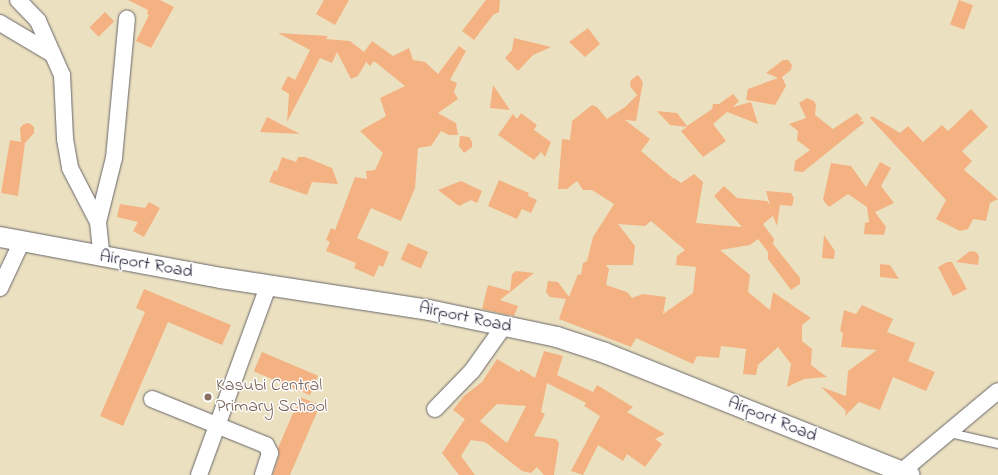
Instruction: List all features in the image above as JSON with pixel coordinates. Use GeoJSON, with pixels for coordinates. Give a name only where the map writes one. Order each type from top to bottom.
{"type":"FeatureCollection","features":[{"type":"Feature","properties":{"kind":"street"},"geometry":{"type":"LineString","coordinates":[[18,0],[38,21],[62,75],[65,139],[70,168],[98,222]]}},
{"type":"Feature","properties":{"kind":"street"},"geometry":{"type":"LineString","coordinates":[[102,258],[98,222],[114,158],[127,19]]}},
{"type":"Feature","properties":{"kind":"street"},"geometry":{"type":"LineString","coordinates":[[0,23],[52,54]]}},
{"type":"Feature","properties":{"kind":"street","name":"Airport Road"},"geometry":{"type":"LineString","coordinates":[[0,238],[22,241],[102,258],[268,286],[429,310],[557,337],[605,353],[906,473]]}},
{"type":"Feature","properties":{"kind":"street"},"geometry":{"type":"LineString","coordinates":[[0,288],[22,241]]}},
{"type":"Feature","properties":{"kind":"street"},"geometry":{"type":"LineString","coordinates":[[198,475],[268,286]]}},
{"type":"Feature","properties":{"kind":"street"},"geometry":{"type":"LineString","coordinates":[[435,409],[472,371],[504,326]]}},
{"type":"Feature","properties":{"kind":"street"},"geometry":{"type":"LineString","coordinates":[[906,473],[998,391]]}},
{"type":"Feature","properties":{"kind":"street"},"geometry":{"type":"LineString","coordinates":[[152,399],[268,447],[270,453],[263,475]]}},
{"type":"Feature","properties":{"kind":"lane"},"geometry":{"type":"LineString","coordinates":[[950,433],[998,444]]}},
{"type":"Feature","properties":{"kind":"building"},"geometry":{"type":"Polygon","coordinates":[[[128,0],[160,0],[174,7],[151,48],[136,41],[149,15],[147,14],[148,10],[128,0]]]}},
{"type":"Feature","properties":{"kind":"building"},"geometry":{"type":"Polygon","coordinates":[[[324,0],[349,0],[335,25],[316,14],[324,0]]]}},
{"type":"Feature","properties":{"kind":"building"},"geometry":{"type":"Polygon","coordinates":[[[486,0],[500,0],[499,12],[493,15],[474,40],[462,31],[486,0]]]}},
{"type":"Feature","properties":{"kind":"building"},"geometry":{"type":"Polygon","coordinates":[[[959,0],[973,5],[964,30],[950,24],[959,0]]]}},
{"type":"Feature","properties":{"kind":"building"},"geometry":{"type":"Polygon","coordinates":[[[105,12],[114,21],[99,37],[89,28],[105,12]]]}},
{"type":"Feature","properties":{"kind":"building"},"geometry":{"type":"Polygon","coordinates":[[[588,28],[600,44],[585,57],[569,42],[588,28]]]}},
{"type":"Feature","properties":{"kind":"building"},"geometry":{"type":"Polygon","coordinates":[[[278,33],[328,36],[326,39],[350,41],[364,52],[372,41],[393,56],[409,48],[413,60],[425,62],[438,74],[459,46],[466,51],[450,80],[457,83],[454,92],[458,99],[438,113],[456,123],[458,135],[449,135],[441,131],[431,146],[418,148],[415,188],[401,221],[371,208],[357,238],[389,252],[383,267],[379,265],[374,277],[354,268],[356,263],[326,251],[330,242],[326,240],[331,228],[335,230],[355,177],[367,179],[366,171],[375,170],[383,153],[360,131],[386,116],[380,98],[405,86],[374,61],[370,66],[366,62],[358,76],[351,79],[337,52],[332,63],[320,58],[287,122],[289,94],[281,89],[288,76],[295,80],[310,50],[278,33]]]}},
{"type":"Feature","properties":{"kind":"building"},"geometry":{"type":"Polygon","coordinates":[[[514,38],[551,47],[533,55],[518,71],[505,58],[512,50],[514,38]]]}},
{"type":"Feature","properties":{"kind":"building"},"geometry":{"type":"Polygon","coordinates":[[[783,60],[788,60],[792,65],[791,70],[782,77],[786,86],[775,105],[746,100],[748,89],[778,78],[766,73],[783,60]]]}},
{"type":"Feature","properties":{"kind":"building"},"geometry":{"type":"Polygon","coordinates":[[[638,75],[643,82],[636,121],[625,120],[650,139],[641,151],[673,178],[669,180],[674,178],[681,183],[694,174],[703,182],[696,223],[742,227],[714,196],[724,186],[737,198],[767,201],[770,205],[766,191],[791,193],[794,198],[792,206],[780,205],[777,226],[773,216],[763,224],[774,239],[773,244],[800,278],[800,284],[791,290],[768,259],[768,252],[758,239],[750,245],[720,250],[750,275],[748,292],[770,310],[773,292],[811,318],[802,325],[802,341],[812,349],[811,365],[827,377],[804,379],[787,387],[791,364],[778,347],[758,365],[756,375],[743,374],[746,349],[721,346],[719,358],[697,356],[693,364],[636,338],[631,347],[559,319],[566,299],[550,297],[546,292],[548,281],[558,282],[569,297],[578,274],[581,275],[583,263],[587,261],[593,237],[614,204],[592,190],[583,190],[577,181],[567,189],[558,189],[562,139],[570,140],[572,121],[592,105],[597,107],[607,119],[625,107],[637,95],[630,86],[631,80],[638,75]],[[651,221],[645,226],[618,224],[635,246],[633,265],[606,265],[609,269],[606,285],[627,292],[632,298],[643,294],[666,297],[663,314],[693,293],[696,267],[676,265],[677,256],[685,250],[651,221]]]}},
{"type":"Feature","properties":{"kind":"building"},"geometry":{"type":"Polygon","coordinates":[[[493,85],[510,110],[490,108],[493,85]]]}},
{"type":"Feature","properties":{"kind":"building"},"geometry":{"type":"Polygon","coordinates":[[[733,94],[739,101],[733,107],[751,102],[758,124],[727,112],[713,124],[726,141],[703,157],[681,131],[687,127],[670,125],[657,111],[677,113],[687,126],[712,109],[713,104],[719,104],[733,94]]]}},
{"type":"Feature","properties":{"kind":"building"},"geometry":{"type":"Polygon","coordinates":[[[807,98],[814,101],[816,105],[815,115],[833,129],[857,113],[862,119],[860,121],[865,122],[803,172],[794,171],[795,161],[810,150],[797,140],[798,131],[789,124],[806,118],[799,103],[807,98]]]}},
{"type":"Feature","properties":{"kind":"building"},"geometry":{"type":"Polygon","coordinates":[[[971,109],[988,127],[962,151],[972,161],[964,170],[998,199],[990,203],[986,221],[973,219],[968,229],[960,231],[936,219],[946,200],[870,118],[872,116],[900,133],[908,126],[923,142],[942,125],[948,131],[971,109]]]}},
{"type":"Feature","properties":{"kind":"building"},"geometry":{"type":"Polygon","coordinates":[[[521,113],[537,125],[534,130],[551,142],[545,157],[541,152],[534,160],[498,135],[513,114],[517,119],[521,113]]]}},
{"type":"Feature","properties":{"kind":"building"},"geometry":{"type":"Polygon","coordinates":[[[267,117],[300,134],[260,132],[267,117]]]}},
{"type":"Feature","properties":{"kind":"building"},"geometry":{"type":"Polygon","coordinates":[[[29,123],[34,127],[34,133],[25,143],[18,196],[1,193],[10,140],[21,142],[20,128],[24,124],[29,123]]]}},
{"type":"Feature","properties":{"kind":"building"},"geometry":{"type":"Polygon","coordinates":[[[460,136],[469,137],[472,142],[472,147],[464,153],[459,146],[460,136]]]}},
{"type":"Feature","properties":{"kind":"building"},"geometry":{"type":"Polygon","coordinates":[[[282,157],[296,162],[298,157],[305,157],[332,168],[338,184],[312,182],[307,195],[269,182],[274,170],[277,171],[282,157]]]}},
{"type":"Feature","properties":{"kind":"building"},"geometry":{"type":"Polygon","coordinates":[[[880,162],[891,168],[881,186],[894,203],[875,212],[886,227],[884,235],[864,234],[865,223],[869,222],[867,207],[848,194],[829,207],[823,200],[831,163],[851,166],[866,187],[880,162]]]}},
{"type":"Feature","properties":{"kind":"building"},"geometry":{"type":"Polygon","coordinates":[[[499,180],[529,193],[528,196],[537,200],[531,213],[522,209],[517,219],[488,206],[499,180]]]}},
{"type":"Feature","properties":{"kind":"building"},"geometry":{"type":"Polygon","coordinates":[[[461,181],[482,191],[477,203],[471,200],[459,206],[438,190],[461,181]]]}},
{"type":"Feature","properties":{"kind":"building"},"geometry":{"type":"Polygon","coordinates":[[[149,202],[160,208],[144,237],[133,231],[138,222],[117,217],[120,204],[145,208],[149,202]]]}},
{"type":"Feature","properties":{"kind":"building"},"geometry":{"type":"Polygon","coordinates":[[[824,235],[835,251],[834,259],[822,258],[824,235]]]}},
{"type":"Feature","properties":{"kind":"building"},"geometry":{"type":"Polygon","coordinates":[[[408,243],[428,252],[421,268],[401,259],[408,243]]]}},
{"type":"Feature","properties":{"kind":"building"},"geometry":{"type":"Polygon","coordinates":[[[970,251],[976,252],[979,256],[978,265],[956,262],[970,251]]]}},
{"type":"Feature","properties":{"kind":"building"},"geometry":{"type":"Polygon","coordinates":[[[947,262],[952,262],[967,289],[953,296],[938,267],[947,262]]]}},
{"type":"Feature","properties":{"kind":"building"},"geometry":{"type":"Polygon","coordinates":[[[880,264],[890,265],[899,279],[880,277],[880,264]]]}},
{"type":"Feature","properties":{"kind":"building"},"geometry":{"type":"Polygon","coordinates":[[[516,271],[534,273],[500,300],[518,306],[514,316],[482,309],[488,285],[510,291],[512,274],[516,271]]]}},
{"type":"Feature","properties":{"kind":"building"},"geometry":{"type":"Polygon","coordinates":[[[144,289],[231,325],[222,345],[168,322],[123,426],[100,416],[145,312],[136,308],[144,289]]]}},
{"type":"Feature","properties":{"kind":"building"},"geometry":{"type":"Polygon","coordinates":[[[862,305],[893,319],[887,332],[915,343],[908,361],[935,372],[926,391],[893,377],[880,410],[859,402],[845,416],[846,411],[821,387],[846,396],[848,371],[877,350],[841,347],[843,333],[840,331],[844,310],[856,314],[862,305]]]}},
{"type":"Feature","properties":{"kind":"building"},"geometry":{"type":"Polygon","coordinates":[[[544,351],[563,356],[557,375],[593,392],[597,385],[633,407],[627,412],[665,434],[655,439],[662,444],[645,467],[627,454],[623,461],[598,445],[583,475],[571,471],[600,416],[584,406],[586,403],[547,383],[541,412],[545,414],[534,436],[556,439],[559,443],[554,475],[544,475],[537,467],[531,473],[522,471],[485,442],[471,440],[461,456],[475,475],[459,475],[442,453],[465,419],[453,410],[464,396],[482,382],[497,359],[519,372],[521,369],[535,378],[544,351]],[[497,404],[480,421],[507,443],[526,406],[497,404]]]}},
{"type":"Feature","properties":{"kind":"building"},"geometry":{"type":"Polygon","coordinates":[[[262,352],[318,376],[310,395],[254,371],[262,352]]]}},
{"type":"Feature","properties":{"kind":"building"},"geometry":{"type":"Polygon","coordinates":[[[300,397],[320,405],[290,475],[273,475],[279,456],[278,448],[300,397]]]}},
{"type":"Feature","properties":{"kind":"place","name":"Kasubi Central Primary School"},"geometry":{"type":"Point","coordinates":[208,397]}}]}
